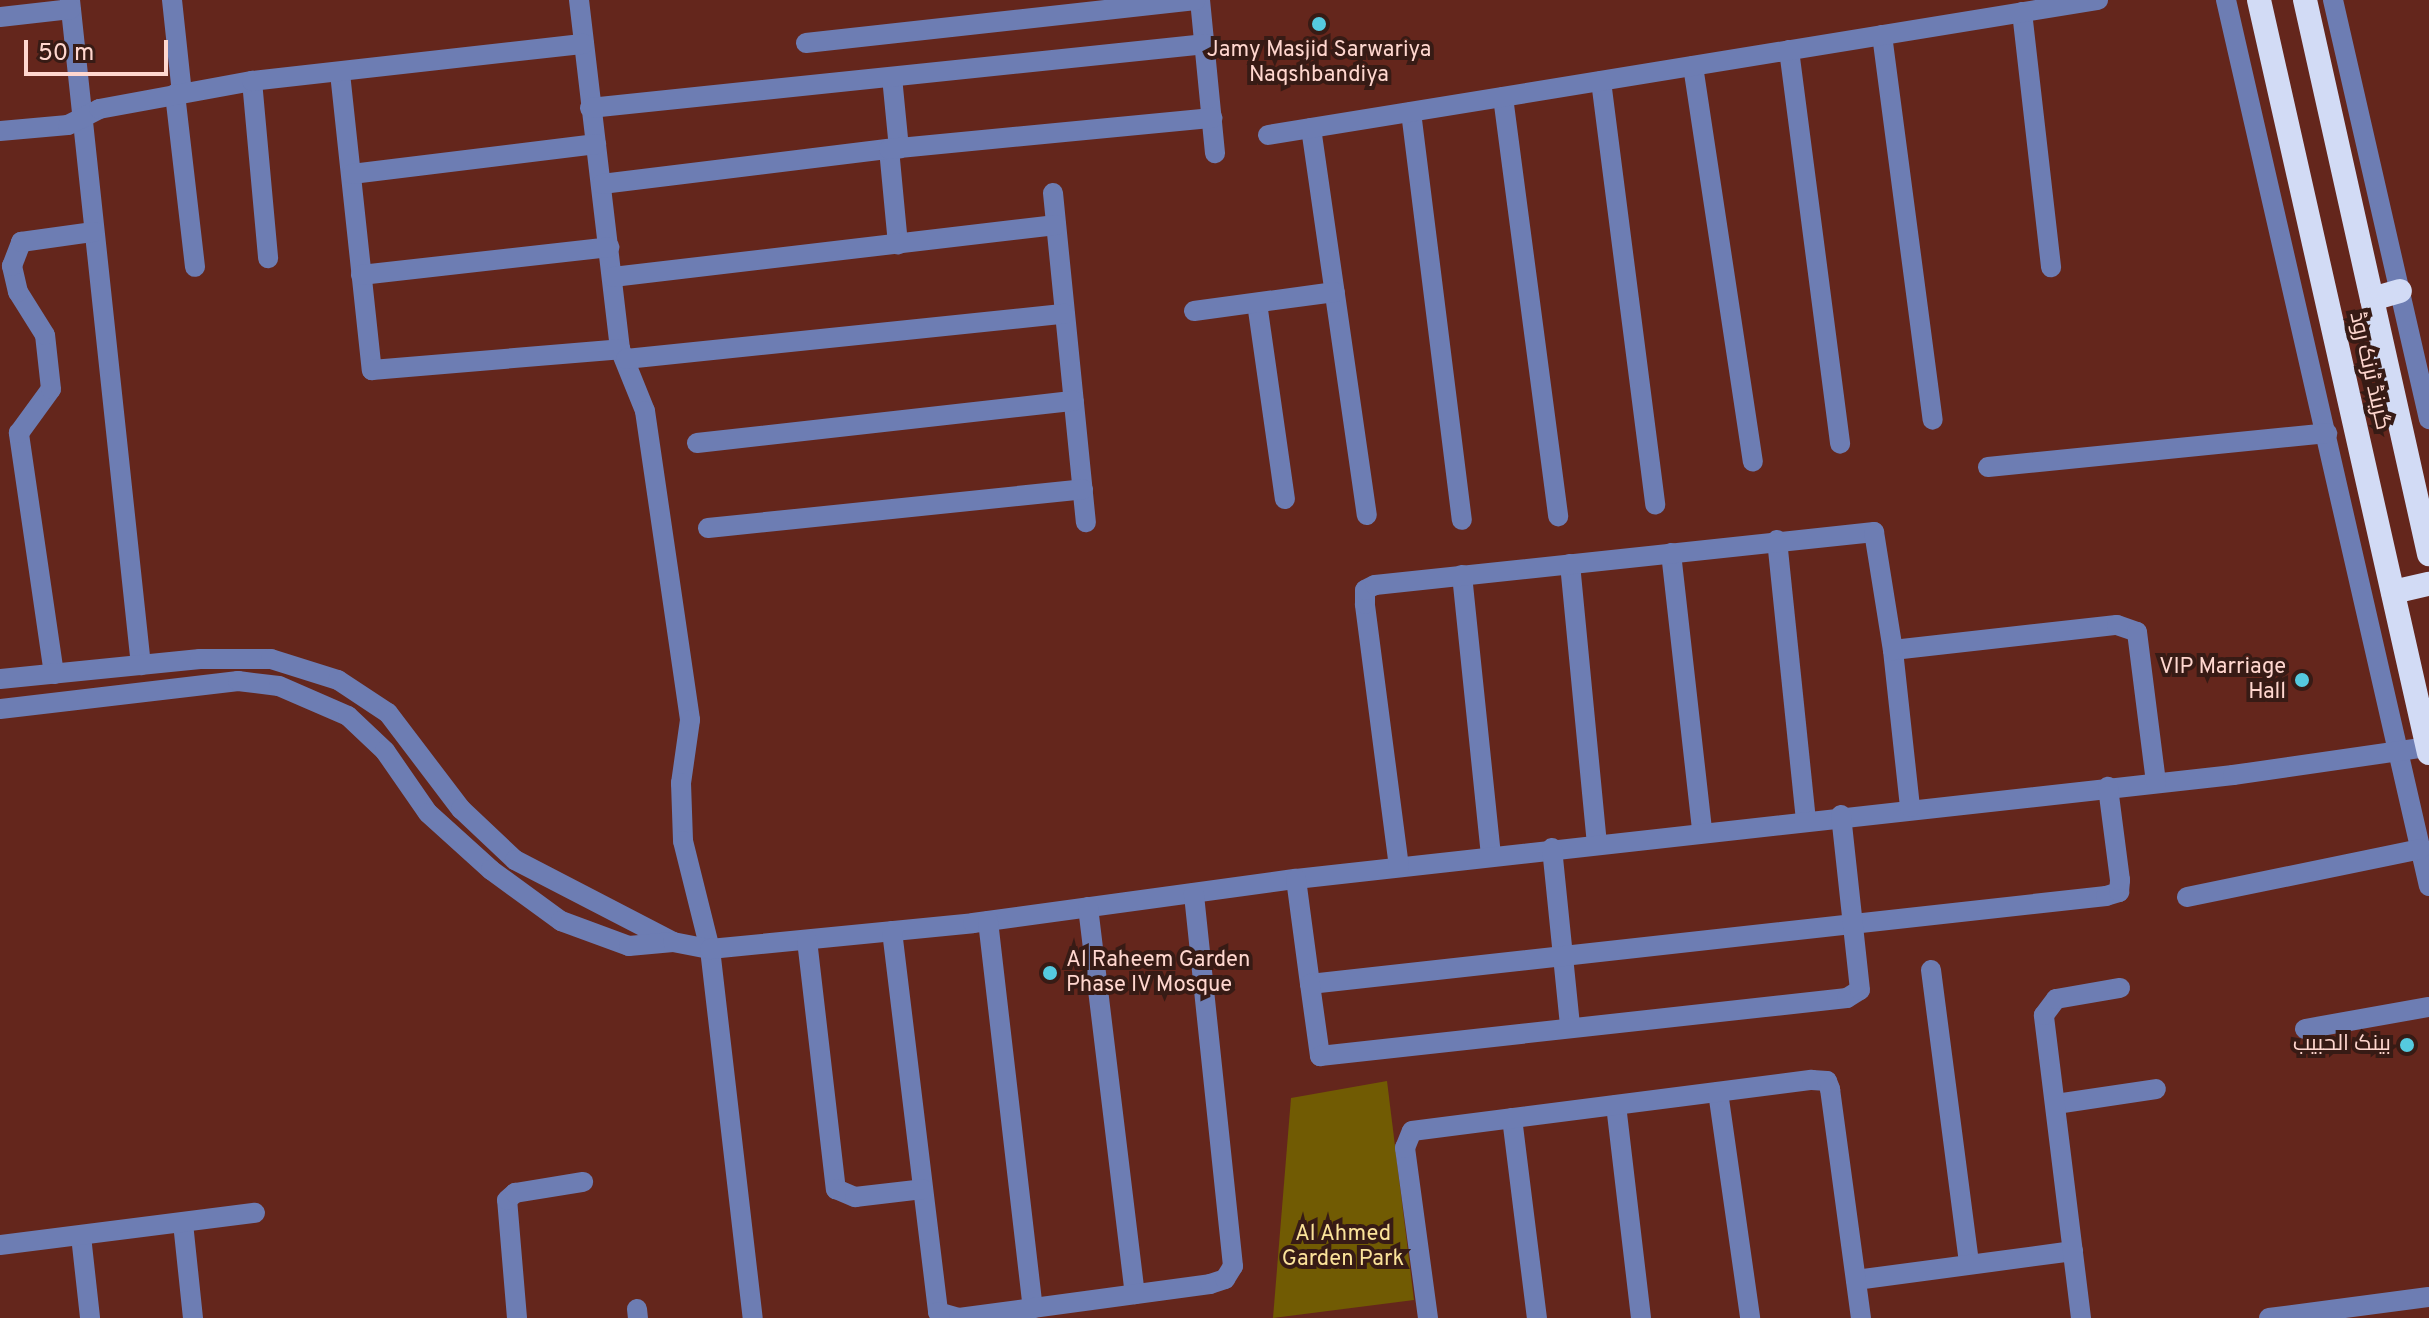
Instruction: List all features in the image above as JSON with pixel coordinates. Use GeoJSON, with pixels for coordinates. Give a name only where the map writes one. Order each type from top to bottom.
{"type":"FeatureCollection","features":[{"type":"Feature","properties":{"kind":"highway","name":"گرینڈ ٹرنک روڈ"},"geometry":{"type":"LineString","coordinates":[[2259,0],[2428,750]]}},
{"type":"Feature","properties":{"kind":"highway","name":"گرینڈ ٹرنک روڈ"},"geometry":{"type":"LineString","coordinates":[[2305,0],[2426,527],[2429,554]]}},
{"type":"Feature","properties":{"kind":"highway"},"geometry":{"type":"LineString","coordinates":[[2372,299],[2400,291]]}},
{"type":"Feature","properties":{"kind":"highway"},"geometry":{"type":"LineString","coordinates":[[2393,592],[2429,584]]}},
{"type":"Feature","properties":{"kind":"street"},"geometry":{"type":"LineString","coordinates":[[172,0],[195,267]]}},
{"type":"Feature","properties":{"kind":"street"},"geometry":{"type":"LineString","coordinates":[[579,0],[590,108],[623,354],[645,411],[690,720],[681,783],[683,841],[710,949],[753,1318]]}},
{"type":"Feature","properties":{"kind":"street"},"geometry":{"type":"LineString","coordinates":[[806,43],[1198,0],[1206,44],[1215,153]]}},
{"type":"Feature","properties":{"kind":"street"},"geometry":{"type":"LineString","coordinates":[[1268,135],[2098,0]]}},
{"type":"Feature","properties":{"kind":"street"},"geometry":{"type":"LineString","coordinates":[[2226,0],[2429,886]]}},
{"type":"Feature","properties":{"kind":"street"},"geometry":{"type":"LineString","coordinates":[[2333,0],[2400,291],[2420,343],[2429,419]]}},
{"type":"Feature","properties":{"kind":"street"},"geometry":{"type":"LineString","coordinates":[[0,17],[71,4],[141,665]]}},
{"type":"Feature","properties":{"kind":"street"},"geometry":{"type":"LineString","coordinates":[[2022,12],[2051,267]]}},
{"type":"Feature","properties":{"kind":"street"},"geometry":{"type":"LineString","coordinates":[[1882,35],[1933,420]]}},
{"type":"Feature","properties":{"kind":"street"},"geometry":{"type":"LineString","coordinates":[[0,131],[68,125],[99,109],[252,81],[584,44]]}},
{"type":"Feature","properties":{"kind":"street"},"geometry":{"type":"LineString","coordinates":[[590,108],[1206,44]]}},
{"type":"Feature","properties":{"kind":"street"},"geometry":{"type":"LineString","coordinates":[[1789,50],[1840,444]]}},
{"type":"Feature","properties":{"kind":"street"},"geometry":{"type":"LineString","coordinates":[[1693,66],[1753,461]]}},
{"type":"Feature","properties":{"kind":"street"},"geometry":{"type":"LineString","coordinates":[[340,73],[372,370],[623,354],[1065,314]]}},
{"type":"Feature","properties":{"kind":"street"},"geometry":{"type":"LineString","coordinates":[[892,77],[898,245]]}},
{"type":"Feature","properties":{"kind":"street"},"geometry":{"type":"LineString","coordinates":[[252,81],[268,258]]}},
{"type":"Feature","properties":{"kind":"street"},"geometry":{"type":"LineString","coordinates":[[1601,81],[1655,505]]}},
{"type":"Feature","properties":{"kind":"street"},"geometry":{"type":"LineString","coordinates":[[1503,97],[1558,516]]}},
{"type":"Feature","properties":{"kind":"street"},"geometry":{"type":"LineString","coordinates":[[1411,112],[1462,520]]}},
{"type":"Feature","properties":{"kind":"street"},"geometry":{"type":"LineString","coordinates":[[602,184],[894,149],[1213,118]]}},
{"type":"Feature","properties":{"kind":"street"},"geometry":{"type":"LineString","coordinates":[[1311,128],[1367,515]]}},
{"type":"Feature","properties":{"kind":"street"},"geometry":{"type":"LineString","coordinates":[[352,174],[596,144]]}},
{"type":"Feature","properties":{"kind":"street"},"geometry":{"type":"LineString","coordinates":[[1053,193],[1086,522]]}},
{"type":"Feature","properties":{"kind":"street"},"geometry":{"type":"LineString","coordinates":[[613,277],[1056,225]]}},
{"type":"Feature","properties":{"kind":"street"},"geometry":{"type":"LineString","coordinates":[[54,674],[19,433],[51,389],[45,335],[18,292],[12,266],[21,242],[93,232]]}},
{"type":"Feature","properties":{"kind":"street"},"geometry":{"type":"LineString","coordinates":[[361,275],[609,247]]}},
{"type":"Feature","properties":{"kind":"street"},"geometry":{"type":"LineString","coordinates":[[1194,311],[1335,292]]}},
{"type":"Feature","properties":{"kind":"street"},"geometry":{"type":"LineString","coordinates":[[1257,303],[1285,499]]}},
{"type":"Feature","properties":{"kind":"street"},"geometry":{"type":"LineString","coordinates":[[697,443],[1074,401]]}},
{"type":"Feature","properties":{"kind":"street"},"geometry":{"type":"LineString","coordinates":[[1988,467],[2327,433]]}},
{"type":"Feature","properties":{"kind":"street"},"geometry":{"type":"LineString","coordinates":[[708,528],[1083,489]]}},
{"type":"Feature","properties":{"kind":"street"},"geometry":{"type":"LineString","coordinates":[[1399,867],[1365,590],[1462,575],[1874,532],[1893,650],[1910,807]]}},
{"type":"Feature","properties":{"kind":"street"},"geometry":{"type":"LineString","coordinates":[[1777,540],[1806,819]]}},
{"type":"Feature","properties":{"kind":"street"},"geometry":{"type":"LineString","coordinates":[[1671,553],[1702,831]]}},
{"type":"Feature","properties":{"kind":"street"},"geometry":{"type":"LineString","coordinates":[[1570,564],[1597,843]]}},
{"type":"Feature","properties":{"kind":"street"},"geometry":{"type":"LineString","coordinates":[[1462,575],[1491,856]]}},
{"type":"Feature","properties":{"kind":"street"},"geometry":{"type":"LineString","coordinates":[[1893,650],[2128,626],[2137,632],[2156,783]]}},
{"type":"Feature","properties":{"kind":"street"},"geometry":{"type":"LineString","coordinates":[[200,659],[202,686]]}},
{"type":"Feature","properties":{"kind":"street"},"geometry":{"type":"LineString","coordinates":[[0,679],[200,659],[271,659],[338,680],[388,713],[461,809],[515,860],[673,942]]}},
{"type":"Feature","properties":{"kind":"street"},"geometry":{"type":"LineString","coordinates":[[0,709],[238,681],[279,686],[348,716],[385,751],[428,813],[491,870],[561,921],[629,946],[673,942],[710,949],[988,921],[1552,848],[1910,807],[2156,783],[2428,750]]}},
{"type":"Feature","properties":{"kind":"street"},"geometry":{"type":"LineString","coordinates":[[1310,984],[2119,892],[2108,787]]}},
{"type":"Feature","properties":{"kind":"street"},"geometry":{"type":"LineString","coordinates":[[1296,879],[1320,1056],[1856,995],[1841,815]]}},
{"type":"Feature","properties":{"kind":"street"},"geometry":{"type":"LineString","coordinates":[[1552,848],[1570,1026]]}},
{"type":"Feature","properties":{"kind":"street"},"geometry":{"type":"LineString","coordinates":[[2187,897],[2420,849]]}},
{"type":"Feature","properties":{"kind":"street"},"geometry":{"type":"LineString","coordinates":[[892,931],[938,1312],[959,1318],[1210,1284],[1225,1279],[1233,1266],[1194,893]]}},
{"type":"Feature","properties":{"kind":"street"},"geometry":{"type":"LineString","coordinates":[[1088,907],[1135,1294]]}},
{"type":"Feature","properties":{"kind":"street"},"geometry":{"type":"LineString","coordinates":[[988,921],[1033,1308]]}},
{"type":"Feature","properties":{"kind":"street"},"geometry":{"type":"LineString","coordinates":[[807,940],[836,1189],[855,1197],[923,1189]]}},
{"type":"Feature","properties":{"kind":"street"},"geometry":{"type":"LineString","coordinates":[[1931,970],[1969,1264]]}},
{"type":"Feature","properties":{"kind":"street"},"geometry":{"type":"LineString","coordinates":[[2081,1318],[2044,1015],[2047,1005],[2120,988]]}},
{"type":"Feature","properties":{"kind":"street"},"geometry":{"type":"LineString","coordinates":[[2305,1029],[2429,1007]]}},
{"type":"Feature","properties":{"kind":"street"},"geometry":{"type":"LineString","coordinates":[[1428,1318],[1406,1139],[1412,1131],[1827,1081],[1861,1318]]}},
{"type":"Feature","properties":{"kind":"street"},"geometry":{"type":"LineString","coordinates":[[2056,1104],[2156,1089]]}},
{"type":"Feature","properties":{"kind":"street"},"geometry":{"type":"LineString","coordinates":[[1718,1092],[1750,1318]]}},
{"type":"Feature","properties":{"kind":"street"},"geometry":{"type":"LineString","coordinates":[[1616,1105],[1641,1318]]}},
{"type":"Feature","properties":{"kind":"street"},"geometry":{"type":"LineString","coordinates":[[1512,1118],[1537,1318]]}},
{"type":"Feature","properties":{"kind":"street"},"geometry":{"type":"LineString","coordinates":[[517,1318],[507,1200],[515,1193],[583,1182]]}},
{"type":"Feature","properties":{"kind":"street"},"geometry":{"type":"LineString","coordinates":[[0,1245],[255,1213]]}},
{"type":"Feature","properties":{"kind":"street"},"geometry":{"type":"LineString","coordinates":[[183,1223],[193,1318]]}},
{"type":"Feature","properties":{"kind":"street"},"geometry":{"type":"LineString","coordinates":[[81,1236],[90,1318]]}},
{"type":"Feature","properties":{"kind":"street"},"geometry":{"type":"LineString","coordinates":[[1856,1280],[2073,1251]]}},
{"type":"Feature","properties":{"kind":"street"},"geometry":{"type":"LineString","coordinates":[[2269,1318],[2429,1297]]}},
{"type":"Feature","properties":{"kind":"green space","name":"Al Ahmed Garden Park"},"geometry":{"type":"Polygon","coordinates":[[[1387,1081],[1414,1300],[1273,1318],[1291,1098],[1387,1081]]]}},
{"type":"Feature","properties":{"kind":"place","name":"Jamy Masjid Sarwariya Naqshbandiya"},"geometry":{"type":"Point","coordinates":[1319,24]}},
{"type":"Feature","properties":{"kind":"place","name":"VIP Marriage Hall"},"geometry":{"type":"Point","coordinates":[2302,680]}},
{"type":"Feature","properties":{"kind":"place","name":"Al Raheem Garden Phase IV Mosque"},"geometry":{"type":"Point","coordinates":[1050,973]}},
{"type":"Feature","properties":{"kind":"place","name":"بينک الحبيب"},"geometry":{"type":"Point","coordinates":[2407,1045]}}]}
